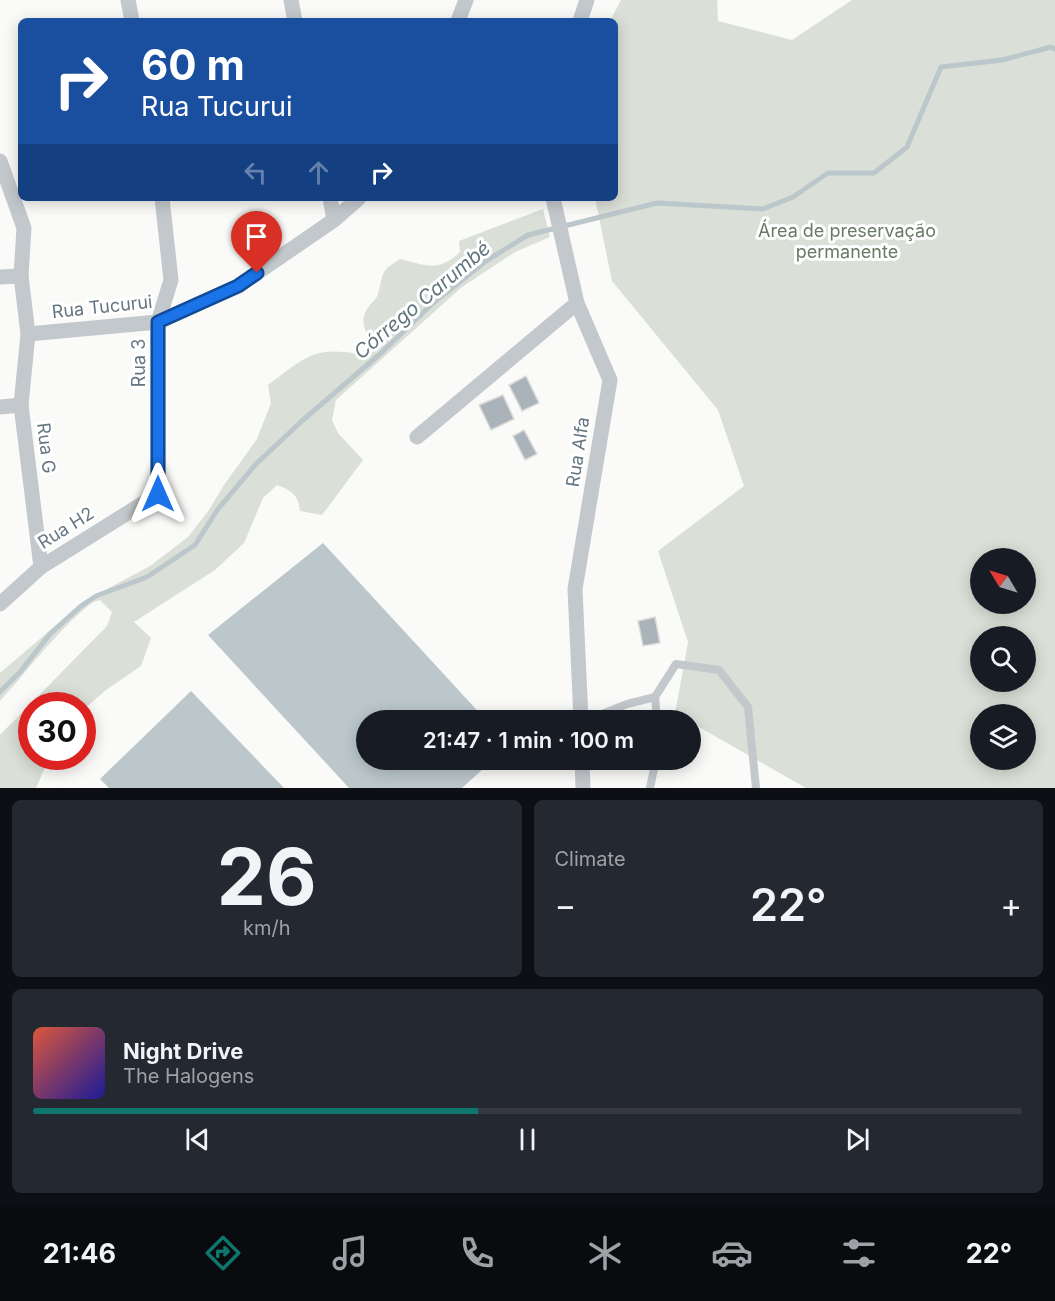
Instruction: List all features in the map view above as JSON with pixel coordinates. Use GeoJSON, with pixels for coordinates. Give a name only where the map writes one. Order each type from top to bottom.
{"type":"FeatureCollection","features":[{"type":"Feature","properties":{"kind":"street"},"geometry":{"type":"LineString","coordinates":[[128,0],[131,18]]}},
{"type":"Feature","properties":{"kind":"street"},"geometry":{"type":"LineString","coordinates":[[291,0],[294,18]]}},
{"type":"Feature","properties":{"kind":"street"},"geometry":{"type":"LineString","coordinates":[[459,18],[466,0]]}},
{"type":"Feature","properties":{"kind":"street"},"geometry":{"type":"LineString","coordinates":[[581,18],[587,0]]}},
{"type":"Feature","properties":{"kind":"street","name":"Rua G"},"geometry":{"type":"LineString","coordinates":[[0,161],[24,228],[21,276],[28,334],[21,405],[41,567]]}},
{"type":"Feature","properties":{"kind":"street","name":"Rua 3"},"geometry":{"type":"LineString","coordinates":[[158,494],[158,322],[171,280],[162,201]]}},
{"type":"Feature","properties":{"kind":"street"},"geometry":{"type":"LineString","coordinates":[[331,201],[334,220]]}},
{"type":"Feature","properties":{"kind":"street","name":"Rua Tucurui"},"geometry":{"type":"LineString","coordinates":[[28,334],[158,322],[238,286],[334,220],[356,201]]}},
{"type":"Feature","properties":{"kind":"street","name":"Rua Alfa"},"geometry":{"type":"LineString","coordinates":[[553,204],[577,303],[610,380],[575,589],[581,710]]}},
{"type":"Feature","properties":{"kind":"street"},"geometry":{"type":"LineString","coordinates":[[0,277],[21,276]]}},
{"type":"Feature","properties":{"kind":"street"},"geometry":{"type":"LineString","coordinates":[[417,437],[577,303]]}},
{"type":"Feature","properties":{"kind":"street"},"geometry":{"type":"LineString","coordinates":[[0,407],[21,405]]}},
{"type":"Feature","properties":{"kind":"street","name":"Rua H2"},"geometry":{"type":"LineString","coordinates":[[0,604],[41,567],[158,494]]}},
{"type":"Feature","properties":{"kind":"street"},"geometry":{"type":"LineString","coordinates":[[582,770],[583,788]]}},
{"type":"Feature","properties":{"kind":"lane"},"geometry":{"type":"LineString","coordinates":[[656,710],[655,697],[676,663],[719,670],[748,707],[756,788]]}},
{"type":"Feature","properties":{"kind":"lane"},"geometry":{"type":"LineString","coordinates":[[612,710],[655,697]]}},
{"type":"Feature","properties":{"kind":"lane"},"geometry":{"type":"LineString","coordinates":[[650,788],[654,770]]}},
{"type":"Feature","properties":{"kind":"green space","name":"Área de preservação permanente"},"geometry":{"type":"Polygon","coordinates":[[[621,0],[717,0],[718,21],[792,40],[852,0],[1055,0],[1055,788],[806,788],[701,728],[701,710],[676,710],[688,642],[658,551],[744,486],[718,410],[612,281],[596,201],[618,201],[618,18],[612,18],[621,0]]]}},
{"type":"Feature","properties":{"kind":"green space"},"geometry":{"type":"Polygon","coordinates":[[[543,209],[550,237],[515,252],[462,287],[336,400],[332,420],[338,433],[363,460],[322,515],[300,511],[298,501],[293,494],[277,485],[263,498],[244,543],[215,570],[134,622],[151,638],[141,666],[96,699],[96,692],[42,692],[107,626],[112,612],[100,600],[93,602],[56,637],[0,701],[0,673],[83,602],[150,566],[188,537],[257,439],[271,403],[268,385],[311,356],[333,352],[363,355],[372,345],[364,325],[364,315],[375,300],[385,270],[400,259],[432,266],[446,263],[460,252],[459,241],[543,209]]]}},
{"type":"Feature","properties":{"kind":"green space"},"geometry":{"type":"Polygon","coordinates":[[[18,717],[18,770],[44,770],[36,788],[0,788],[0,735],[18,717]]]}},
{"type":"Feature","properties":{"kind":"shaded area"},"geometry":{"type":"Polygon","coordinates":[[[323,543],[477,710],[356,710],[356,770],[482,770],[462,788],[349,788],[208,635],[323,543]]]}},
{"type":"Feature","properties":{"kind":"shaded area"},"geometry":{"type":"Polygon","coordinates":[[[191,691],[284,788],[109,788],[100,779],[191,691]]]}},
{"type":"Feature","properties":{"kind":"building"},"geometry":{"type":"Polygon","coordinates":[[[526,376],[539,403],[522,411],[509,385],[526,376]]]}},
{"type":"Feature","properties":{"kind":"building"},"geometry":{"type":"Polygon","coordinates":[[[503,395],[514,419],[491,430],[479,405],[503,395]]]}},
{"type":"Feature","properties":{"kind":"building"},"geometry":{"type":"Polygon","coordinates":[[[524,430],[537,454],[525,460],[513,436],[524,430]]]}},
{"type":"Feature","properties":{"kind":"building"},"geometry":{"type":"Polygon","coordinates":[[[655,617],[660,643],[643,646],[638,621],[655,617]]]}},
{"type":"Feature","properties":{"kind":"waterway","name":"Córrego Carumbé"},"geometry":{"type":"LineString","coordinates":[[0,692],[20,672],[50,634],[81,606],[96,596],[147,577],[195,545],[218,509],[255,465],[303,420],[380,354],[433,303],[486,261],[528,235],[657,203],[763,209],[793,197],[828,173],[874,173],[907,147],[941,67],[1002,60],[1051,47],[1055,49]]}},
{"type":"Feature","properties":{"kind":"route"},"geometry":{"type":"LineString","coordinates":[[158,494],[158,322],[238,286],[257,273]]}}]}
